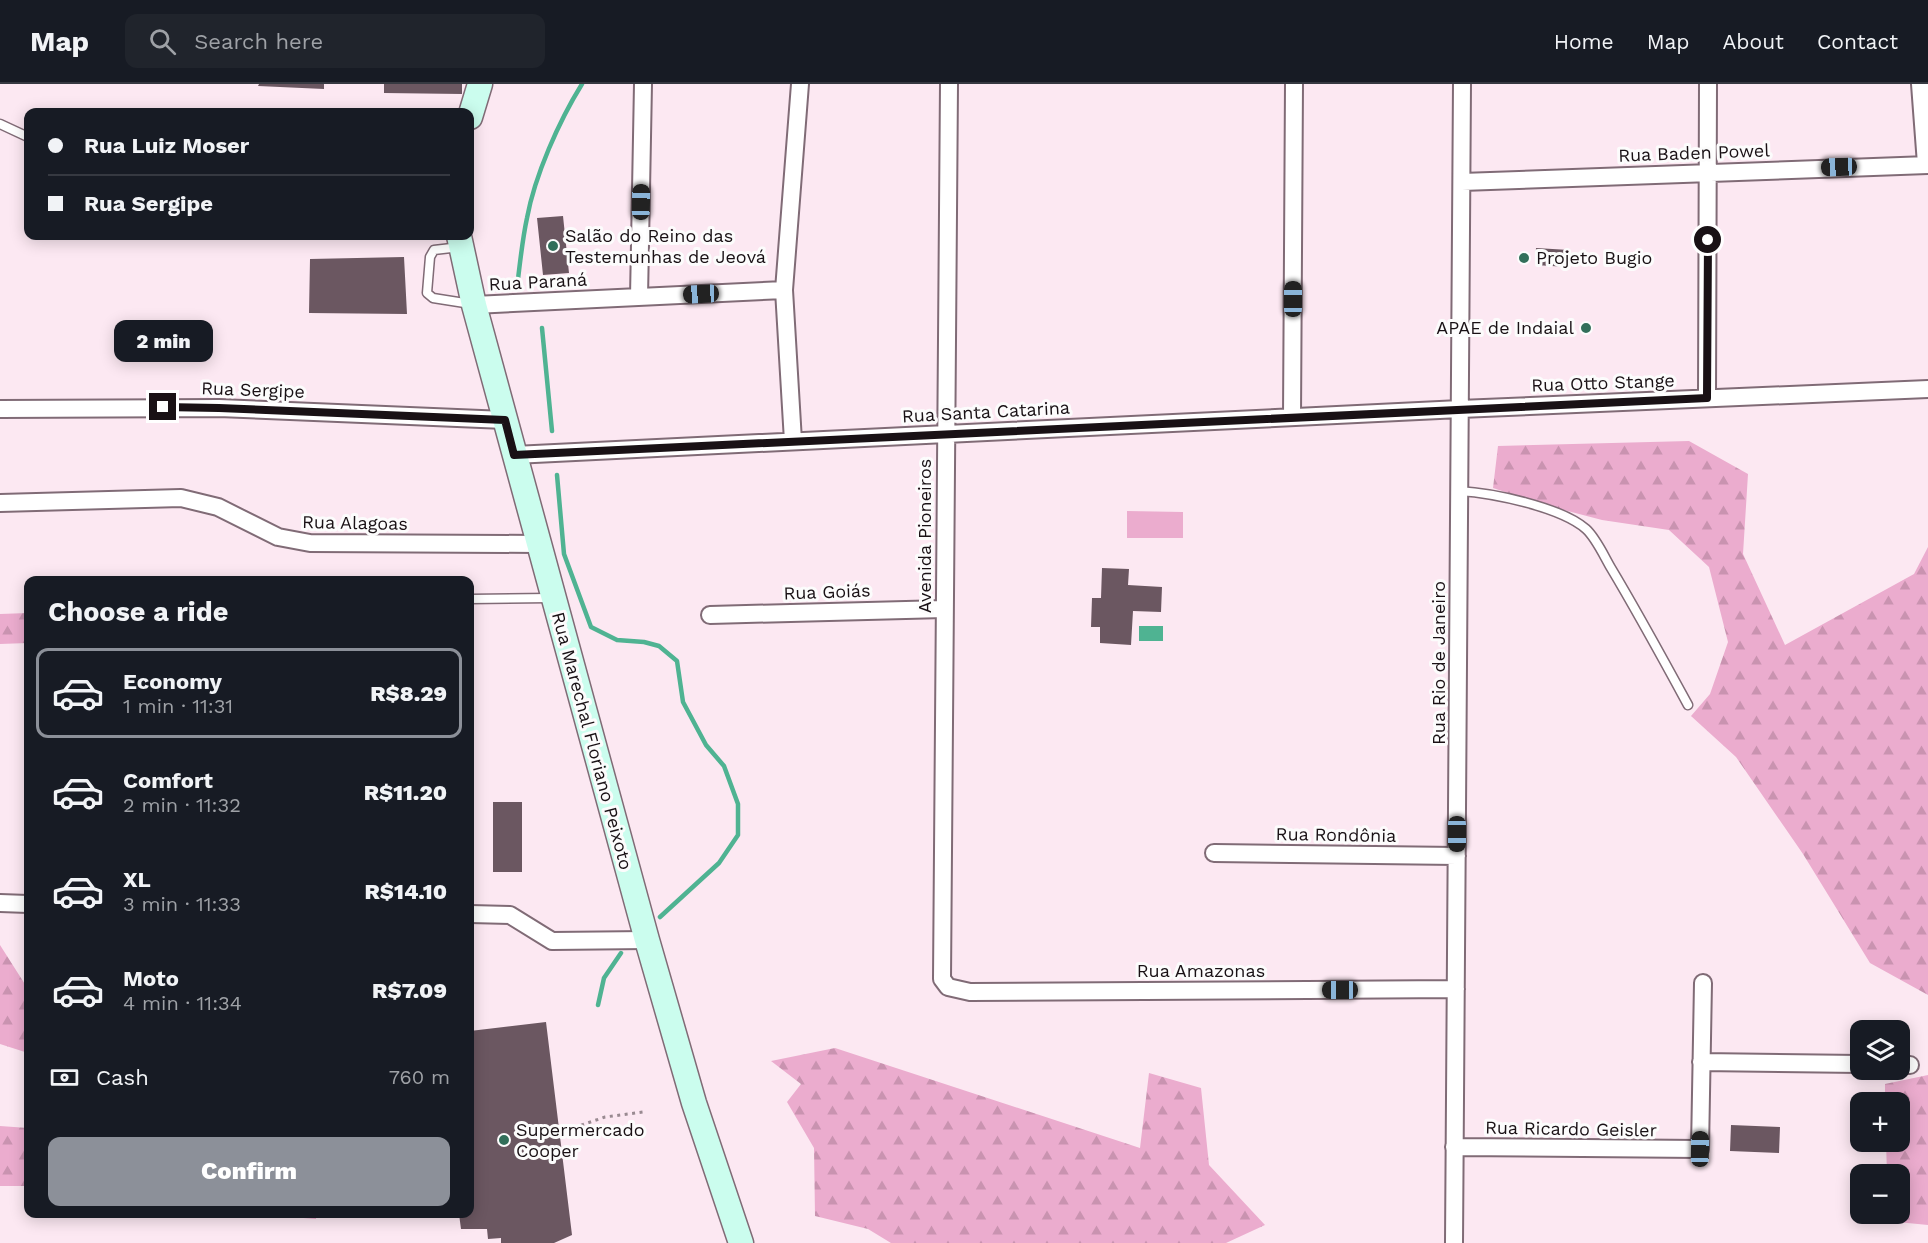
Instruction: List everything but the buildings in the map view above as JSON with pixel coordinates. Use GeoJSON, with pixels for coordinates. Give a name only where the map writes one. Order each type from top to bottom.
{"type":"FeatureCollection","features":[{"type":"Feature","properties":{"kind":"main road"},"geometry":{"type":"LineString","coordinates":[[473,108],[480,84]]}},
{"type":"Feature","properties":{"kind":"main road","name":"Rua Marechal Floriano Peixoto"},"geometry":{"type":"LineString","coordinates":[[460,241],[474,305],[514,455],[647,940],[738,1242]]}},
{"type":"Feature","properties":{"kind":"street"},"geometry":{"type":"LineString","coordinates":[[639,297],[643,84]]}},
{"type":"Feature","properties":{"kind":"street"},"geometry":{"type":"LineString","coordinates":[[793,441],[784,290],[800,84]]}},
{"type":"Feature","properties":{"kind":"street","name":"Avenida Pioneiros"},"geometry":{"type":"LineString","coordinates":[[948,987],[942,979],[941,969],[949,84]]}},
{"type":"Feature","properties":{"kind":"street"},"geometry":{"type":"LineString","coordinates":[[1292,417],[1294,84]]}},
{"type":"Feature","properties":{"kind":"street","name":"Rua Rio de Janeiro"},"geometry":{"type":"LineString","coordinates":[[1454,1243],[1462,84]]}},
{"type":"Feature","properties":{"kind":"street"},"geometry":{"type":"LineString","coordinates":[[1707,398],[1708,84]]}},
{"type":"Feature","properties":{"kind":"street"},"geometry":{"type":"LineString","coordinates":[[1920,84],[1927,164]]}},
{"type":"Feature","properties":{"kind":"street","name":"Rua Baden Powel"},"geometry":{"type":"LineString","coordinates":[[1462,182],[1927,164]]}},
{"type":"Feature","properties":{"kind":"street","name":"Rua Paraná"},"geometry":{"type":"LineString","coordinates":[[474,305],[784,290]]}},
{"type":"Feature","properties":{"kind":"street","name":"Rua Otto Stange"},"geometry":{"type":"LineString","coordinates":[[1460,409],[1928,389]]}},
{"type":"Feature","properties":{"kind":"street","name":"Rua Sergipe"},"geometry":{"type":"LineString","coordinates":[[0,409],[219,408],[505,420]]}},
{"type":"Feature","properties":{"kind":"street","name":"Rua Santa Catarina"},"geometry":{"type":"LineString","coordinates":[[514,455],[1460,409]]}},
{"type":"Feature","properties":{"kind":"street","name":"Rua Alagoas"},"geometry":{"type":"LineString","coordinates":[[0,503],[181,498],[218,507],[278,537],[293,541],[538,544]]}},
{"type":"Feature","properties":{"kind":"street","name":"Rua Goiás"},"geometry":{"type":"LineString","coordinates":[[710,615],[944,609]]}},
{"type":"Feature","properties":{"kind":"street","name":"Rua Rondônia"},"geometry":{"type":"LineString","coordinates":[[1214,852],[1456,856]]}},
{"type":"Feature","properties":{"kind":"street"},"geometry":{"type":"LineString","coordinates":[[0,903],[24,904]]}},
{"type":"Feature","properties":{"kind":"street"},"geometry":{"type":"LineString","coordinates":[[474,914],[510,915],[552,940],[647,940]]}},
{"type":"Feature","properties":{"kind":"street","name":"Rua Ricardo Geisler"},"geometry":{"type":"LineString","coordinates":[[1454,1147],[1700,1149],[1703,982]]}},
{"type":"Feature","properties":{"kind":"street","name":"Rua Amazonas"},"geometry":{"type":"LineString","coordinates":[[948,987],[969,992],[1455,989]]}},
{"type":"Feature","properties":{"kind":"street"},"geometry":{"type":"LineString","coordinates":[[1701,1062],[1850,1064]]}},
{"type":"Feature","properties":{"kind":"lane"},"geometry":{"type":"LineString","coordinates":[[0,124],[24,135]]}},
{"type":"Feature","properties":{"kind":"lane"},"geometry":{"type":"LineString","coordinates":[[460,241],[434,250],[432,253],[427,292],[433,298],[474,305]]}},
{"type":"Feature","properties":{"kind":"lane"},"geometry":{"type":"LineString","coordinates":[[1459,490],[1539,507],[1565,515],[1587,530],[1634,606],[1688,705]]}},
{"type":"Feature","properties":{"kind":"lane"},"geometry":{"type":"LineString","coordinates":[[474,599],[553,598]]}},
{"type":"Feature","properties":{"kind":"path"},"geometry":{"type":"LineString","coordinates":[[567,1130],[605,1116],[643,1112]]}},
{"type":"Feature","properties":{"kind":"green space"},"geometry":{"type":"Polygon","coordinates":[[[1689,441],[1748,474],[1743,554],[1785,645],[1914,574],[1928,547],[1928,995],[1870,963],[1803,854],[1736,757],[1691,716],[1710,694],[1728,642],[1709,567],[1669,530],[1602,520],[1541,504],[1493,488],[1498,446],[1689,441]]]}},
{"type":"Feature","properties":{"kind":"green space"},"geometry":{"type":"Polygon","coordinates":[[[1127,511],[1183,512],[1183,538],[1127,538],[1127,511]]]}},
{"type":"Feature","properties":{"kind":"green space"},"geometry":{"type":"Polygon","coordinates":[[[24,613],[24,643],[0,644],[0,614],[24,613]]]}},
{"type":"Feature","properties":{"kind":"green space"},"geometry":{"type":"Polygon","coordinates":[[[0,945],[24,983],[24,1052],[0,1044],[0,945]]]}},
{"type":"Feature","properties":{"kind":"green space"},"geometry":{"type":"Polygon","coordinates":[[[835,1048],[1140,1148],[1149,1073],[1201,1088],[1209,1165],[1265,1225],[1226,1243],[891,1243],[868,1229],[815,1216],[814,1148],[787,1102],[801,1084],[771,1061],[835,1048]]]}},
{"type":"Feature","properties":{"kind":"green space"},"geometry":{"type":"Polygon","coordinates":[[[1928,1075],[1928,1225],[1910,1223],[1910,1164],[1887,1164],[1886,1152],[1910,1152],[1910,1092],[1885,1092],[1885,1084],[1928,1075]]]}},
{"type":"Feature","properties":{"kind":"green space"},"geometry":{"type":"Polygon","coordinates":[[[0,1126],[24,1128],[24,1186],[0,1186],[0,1126]]]}},
{"type":"Feature","properties":{"kind":"shaded area"},"geometry":{"type":"Polygon","coordinates":[[[1139,626],[1163,626],[1163,641],[1139,641],[1139,626]]]}},
{"type":"Feature","properties":{"kind":"waterway"},"geometry":{"type":"LineString","coordinates":[[517,287],[525,227],[536,184],[557,131],[582,84]]}},
{"type":"Feature","properties":{"kind":"waterway"},"geometry":{"type":"LineString","coordinates":[[542,328],[552,431]]}},
{"type":"Feature","properties":{"kind":"waterway"},"geometry":{"type":"LineString","coordinates":[[557,475],[564,554],[591,627],[617,640],[644,642],[659,646],[677,661],[683,702],[706,745],[724,766],[738,804],[738,835],[719,863],[660,917]]}},
{"type":"Feature","properties":{"kind":"waterway"},"geometry":{"type":"LineString","coordinates":[[598,1005],[604,978],[621,953]]}},
{"type":"Feature","properties":{"kind":"place","name":"Salão do Reino das Testemunhas de Jeová"},"geometry":{"type":"Point","coordinates":[553,246]}},
{"type":"Feature","properties":{"kind":"place","name":"Projeto Bugio"},"geometry":{"type":"Point","coordinates":[1524,258]}},
{"type":"Feature","properties":{"kind":"place","name":"APAE de Indaial"},"geometry":{"type":"Point","coordinates":[1586,328]}},
{"type":"Feature","properties":{"kind":"place","name":"Supermercado Cooper"},"geometry":{"type":"Point","coordinates":[504,1140]}},
{"type":"Feature","properties":{"kind":"route"},"geometry":{"type":"LineString","coordinates":[[163,407],[505,420],[514,455],[1707,398],[1708,240]]}}]}
